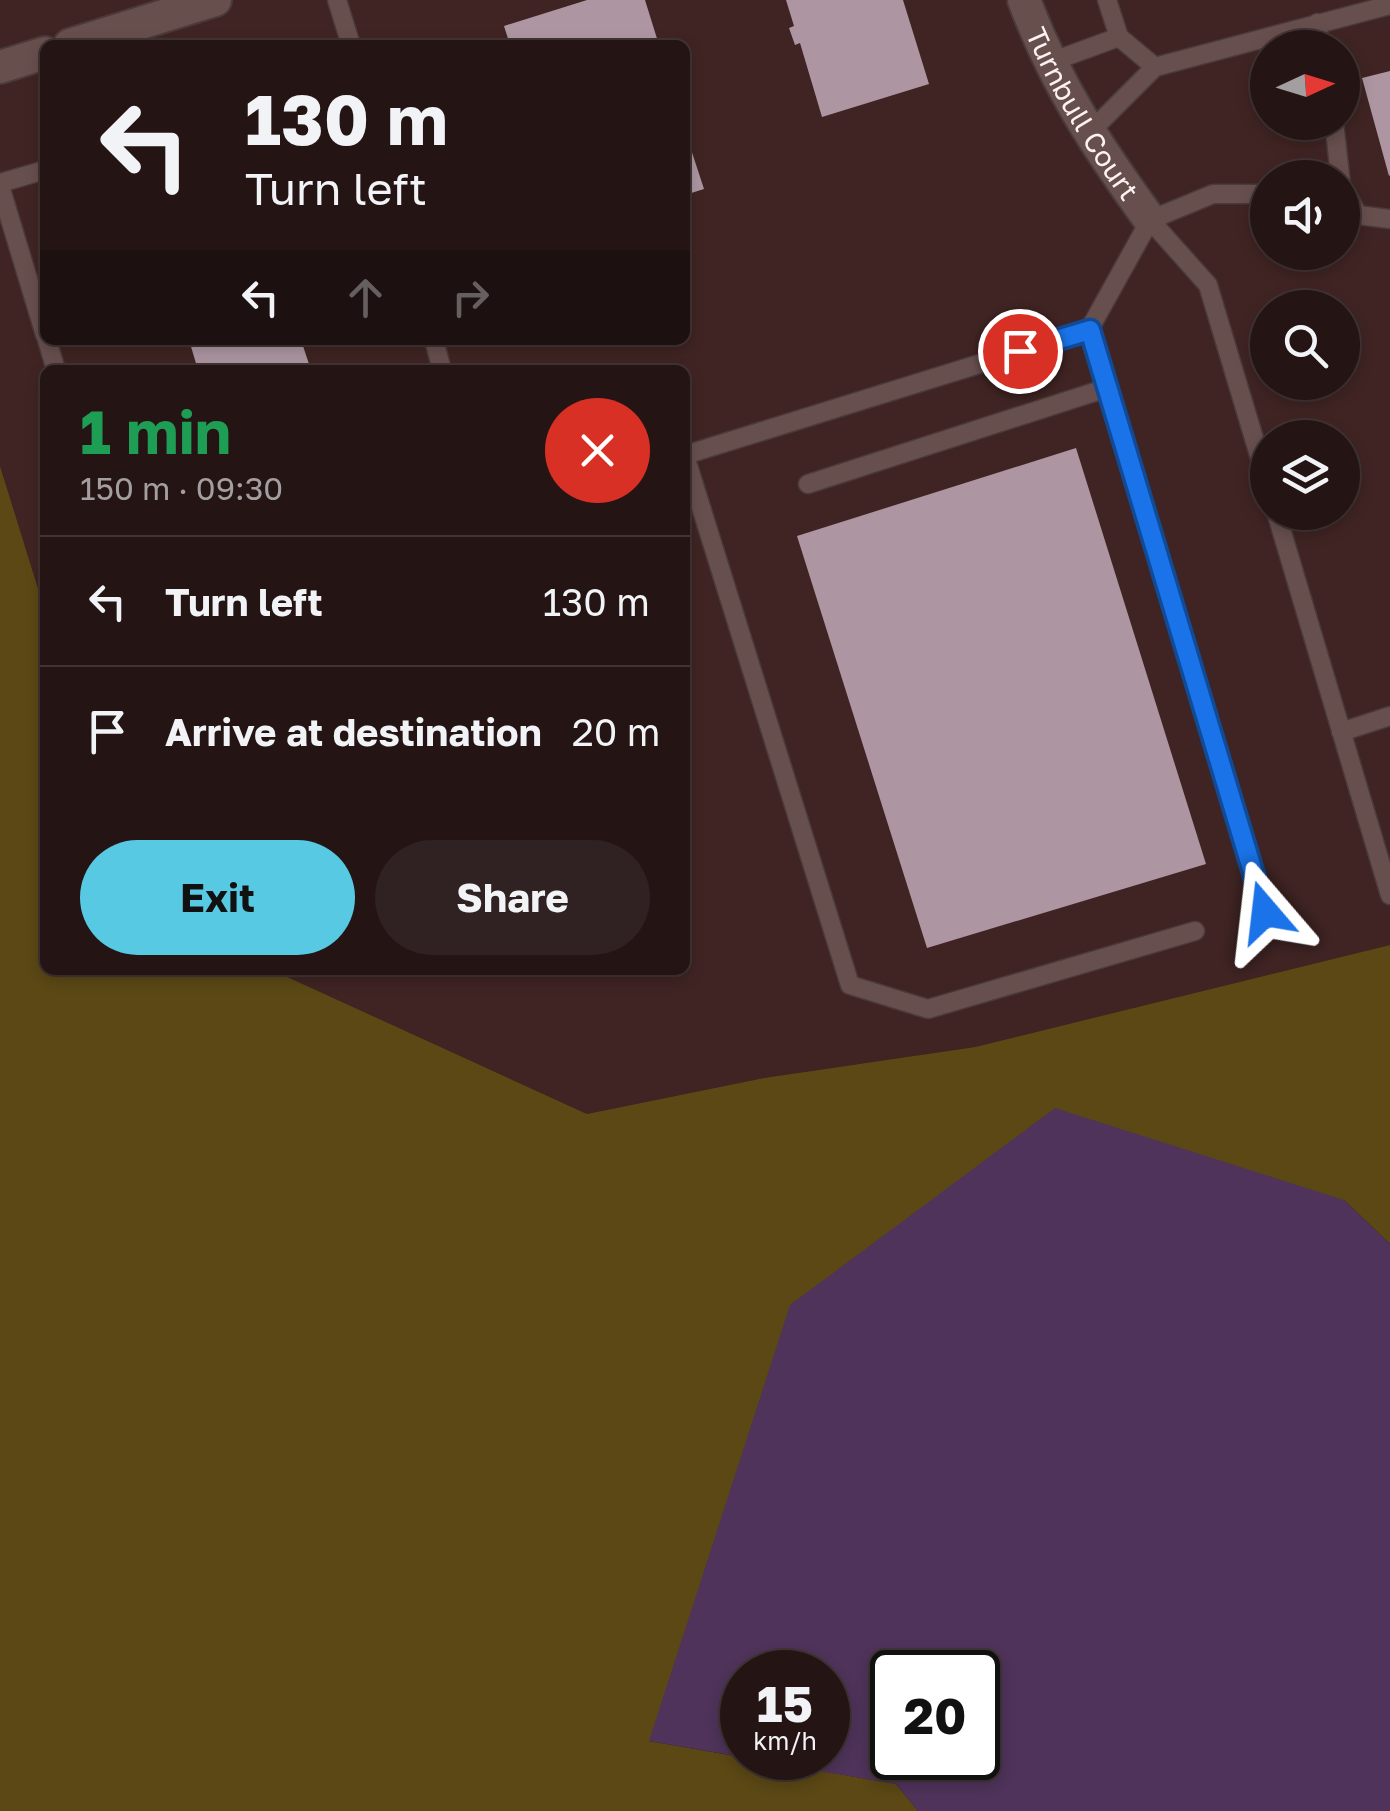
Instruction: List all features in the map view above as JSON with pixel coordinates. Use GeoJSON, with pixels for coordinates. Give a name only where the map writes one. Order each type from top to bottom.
{"type":"FeatureCollection","features":[{"type":"Feature","properties":{"kind":"street"},"geometry":{"type":"LineString","coordinates":[[86,40],[215,0]]}},
{"type":"Feature","properties":{"kind":"street","name":"Turnbull Court"},"geometry":{"type":"LineString","coordinates":[[1024,0],[1048,63],[1087,135],[1150,220]]}},
{"type":"Feature","properties":{"kind":"street"},"geometry":{"type":"LineString","coordinates":[[0,66],[40,54]]}},
{"type":"Feature","properties":{"kind":"lane"},"geometry":{"type":"LineString","coordinates":[[338,0],[350,40]]}},
{"type":"Feature","properties":{"kind":"lane"},"geometry":{"type":"LineString","coordinates":[[1107,0],[1119,37],[1154,67]]}},
{"type":"Feature","properties":{"kind":"lane"},"geometry":{"type":"LineString","coordinates":[[1087,135],[1154,67],[1390,5]]}},
{"type":"Feature","properties":{"kind":"lane"},"geometry":{"type":"LineString","coordinates":[[1316,22],[1318,30]]}},
{"type":"Feature","properties":{"kind":"lane"},"geometry":{"type":"LineString","coordinates":[[1048,63],[1119,37]]}},
{"type":"Feature","properties":{"kind":"lane"},"geometry":{"type":"LineString","coordinates":[[40,172],[0,184],[40,317]]}},
{"type":"Feature","properties":{"kind":"lane"},"geometry":{"type":"LineString","coordinates":[[690,453],[1090,330],[1150,220],[1213,194],[1250,194]]}},
{"type":"Feature","properties":{"kind":"lane"},"geometry":{"type":"LineString","coordinates":[[1360,215],[1390,219]]}},
{"type":"Feature","properties":{"kind":"lane"},"geometry":{"type":"LineString","coordinates":[[1150,220],[1208,286],[1250,425]]}},
{"type":"Feature","properties":{"kind":"lane"},"geometry":{"type":"LineString","coordinates":[[1090,330],[1265,912]]}},
{"type":"Feature","properties":{"kind":"lane"},"geometry":{"type":"LineString","coordinates":[[808,484],[1107,388]]}},
{"type":"Feature","properties":{"kind":"lane"},"geometry":{"type":"LineString","coordinates":[[690,471],[850,985],[928,1009],[1195,931]]}},
{"type":"Feature","properties":{"kind":"lane"},"geometry":{"type":"LineString","coordinates":[[1281,530],[1390,895]]}},
{"type":"Feature","properties":{"kind":"lane"},"geometry":{"type":"LineString","coordinates":[[1341,732],[1390,716]]}},
{"type":"Feature","properties":{"kind":"shaded area"},"geometry":{"type":"Polygon","coordinates":[[[0,0],[1390,0],[1390,945],[975,1047],[764,1078],[587,1114],[283,975],[690,975],[690,365],[40,365],[40,595],[0,466],[0,0]]]}},
{"type":"Feature","properties":{"kind":"shaded area"},"geometry":{"type":"Polygon","coordinates":[[[0,466],[40,595],[40,975],[283,975],[587,1114],[764,1078],[975,1047],[1390,945],[1390,1244],[1344,1200],[766,1650],[720,1650],[720,1686],[649,1741],[720,1753],[720,1780],[850,1780],[850,1776],[896,1784],[918,1811],[0,1811],[0,466]]]}},
{"type":"Feature","properties":{"kind":"shaded area"},"geometry":{"type":"Polygon","coordinates":[[[1055,1108],[1344,1200],[1390,1244],[1390,1811],[918,1811],[896,1784],[872,1780],[1000,1780],[1000,1650],[870,1650],[870,1780],[850,1776],[850,1650],[720,1650],[720,1753],[649,1741],[790,1305],[1055,1108]]]}},
{"type":"Feature","properties":{"kind":"building"},"geometry":{"type":"Polygon","coordinates":[[[587,0],[645,0],[657,40],[508,40],[504,26],[587,0]]]}},
{"type":"Feature","properties":{"kind":"building"},"geometry":{"type":"Polygon","coordinates":[[[786,0],[903,0],[929,84],[822,117],[800,43],[795,45],[789,28],[794,26],[786,0]]]}},
{"type":"Feature","properties":{"kind":"building"},"geometry":{"type":"Polygon","coordinates":[[[1390,71],[1390,175],[1389,176],[1362,78],[1390,71]]]}},
{"type":"Feature","properties":{"kind":"building"},"geometry":{"type":"Polygon","coordinates":[[[690,146],[704,189],[690,193],[690,146]]]}},
{"type":"Feature","properties":{"kind":"building"},"geometry":{"type":"Polygon","coordinates":[[[190,345],[303,345],[309,365],[196,365],[190,345]]]}},
{"type":"Feature","properties":{"kind":"building"},"geometry":{"type":"Polygon","coordinates":[[[1076,448],[1206,864],[927,948],[797,536],[1076,448]]]}},
{"type":"Feature","properties":{"kind":"route"},"geometry":{"type":"LineString","coordinates":[[1020,351],[1090,330],[1265,912]]}}]}
